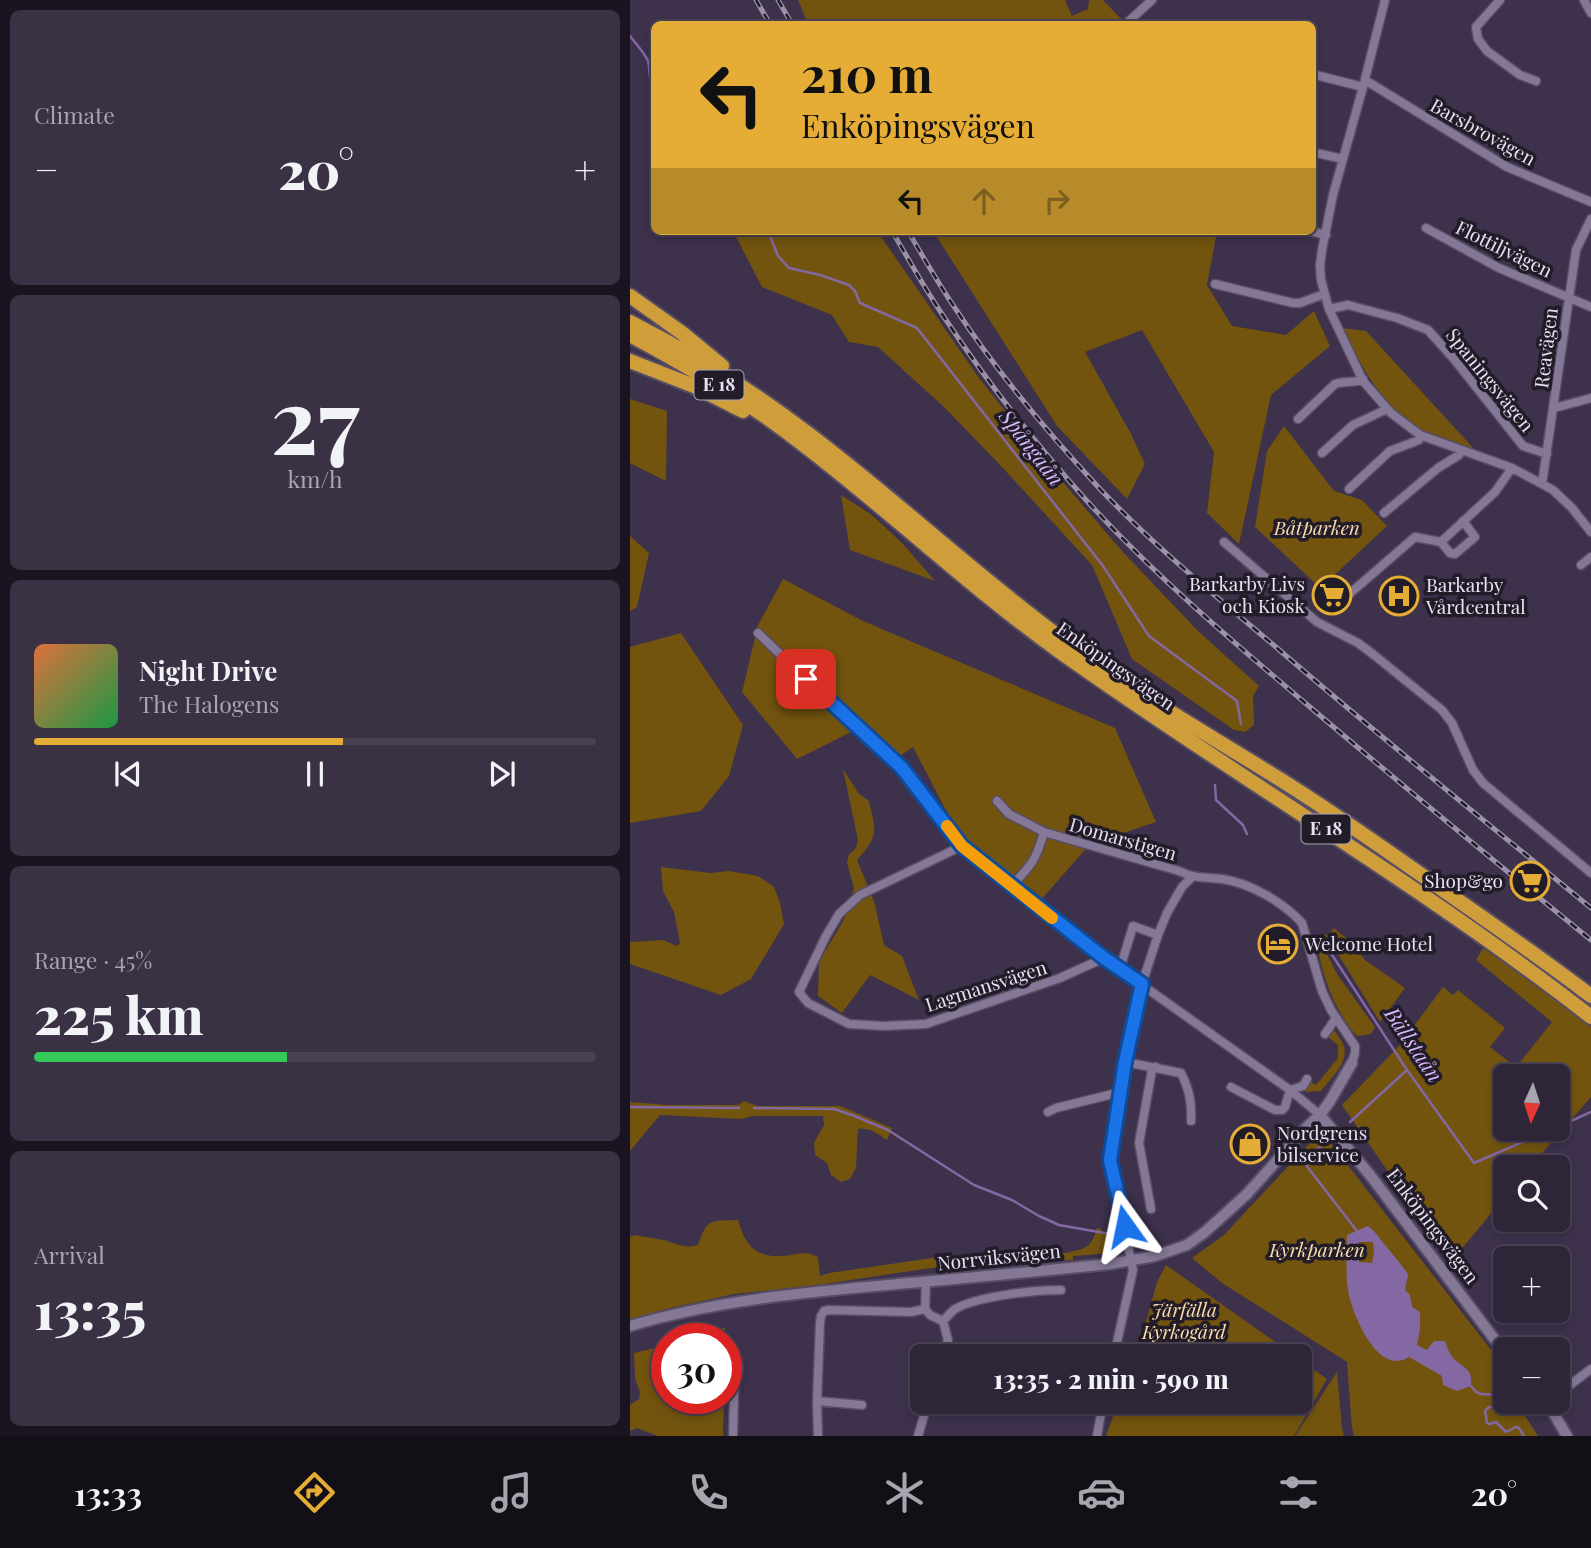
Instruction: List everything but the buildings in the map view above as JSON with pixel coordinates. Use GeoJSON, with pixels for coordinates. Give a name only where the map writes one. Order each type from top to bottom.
{"type":"FeatureCollection","features":[{"type":"Feature","properties":{"kind":"highway"},"geometry":{"type":"LineString","coordinates":[[630,296],[682,333],[769,404]]}},
{"type":"Feature","properties":{"kind":"highway","name":"Enköpingsvägen"},"geometry":{"type":"LineString","coordinates":[[630,322],[769,404],[841,459],[992,585],[1063,640],[1130,687],[1358,831],[1591,996]]}},
{"type":"Feature","properties":{"kind":"highway","name":"Enköpingsvägen"},"geometry":{"type":"LineString","coordinates":[[630,335],[724,388],[803,443],[1056,649],[1124,697],[1350,845],[1522,964],[1591,1017]]}},
{"type":"Feature","properties":{"kind":"highway"},"geometry":{"type":"LineString","coordinates":[[630,361],[706,392],[803,443]]}},
{"type":"Feature","properties":{"kind":"street"},"geometry":{"type":"LineString","coordinates":[[1129,21],[1152,0]]}},
{"type":"Feature","properties":{"kind":"street"},"geometry":{"type":"LineString","coordinates":[[1385,0],[1333,195],[1320,266],[1329,309],[1363,379],[1387,409],[1420,435],[1512,468],[1542,484],[1572,508],[1591,532]]}},
{"type":"Feature","properties":{"kind":"street"},"geometry":{"type":"LineString","coordinates":[[1500,0],[1476,27],[1478,39],[1487,51],[1520,75],[1536,81]]}},
{"type":"Feature","properties":{"kind":"street"},"geometry":{"type":"LineString","coordinates":[[1584,0],[1591,13]]}},
{"type":"Feature","properties":{"kind":"street","name":"Barsbrovägen"},"geometry":{"type":"LineString","coordinates":[[1316,75],[1364,83],[1507,167],[1591,202]]}},
{"type":"Feature","properties":{"kind":"street"},"geometry":{"type":"LineString","coordinates":[[1316,153],[1343,159]]}},
{"type":"Feature","properties":{"kind":"street","name":"Reavägen"},"geometry":{"type":"LineString","coordinates":[[1542,484],[1576,250],[1591,219]]}},
{"type":"Feature","properties":{"kind":"street","name":"Flottiljvägen"},"geometry":{"type":"LineString","coordinates":[[1426,228],[1499,268],[1591,307]]}},
{"type":"Feature","properties":{"kind":"street"},"geometry":{"type":"LineString","coordinates":[[1316,232],[1326,235]]}},
{"type":"Feature","properties":{"kind":"street"},"geometry":{"type":"LineString","coordinates":[[1215,284],[1293,303],[1300,303],[1324,293]]}},
{"type":"Feature","properties":{"kind":"street","name":"Spaningsvägen"},"geometry":{"type":"LineString","coordinates":[[1329,309],[1348,305],[1397,318],[1428,330],[1523,446],[1547,454]]}},
{"type":"Feature","properties":{"kind":"street"},"geometry":{"type":"LineString","coordinates":[[1298,419],[1335,384],[1363,379]]}},
{"type":"Feature","properties":{"kind":"street"},"geometry":{"type":"LineString","coordinates":[[1554,408],[1591,398]]}},
{"type":"Feature","properties":{"kind":"street"},"geometry":{"type":"LineString","coordinates":[[1322,453],[1359,420],[1387,409]]}},
{"type":"Feature","properties":{"kind":"street"},"geometry":{"type":"LineString","coordinates":[[1349,489],[1390,451],[1419,440],[1420,435]]}},
{"type":"Feature","properties":{"kind":"street"},"geometry":{"type":"LineString","coordinates":[[1384,513],[1438,468],[1460,455],[1462,450]]}},
{"type":"Feature","properties":{"kind":"street"},"geometry":{"type":"LineString","coordinates":[[1441,542],[1495,492],[1512,468]]}},
{"type":"Feature","properties":{"kind":"street"},"geometry":{"type":"LineString","coordinates":[[1340,603],[1415,537],[1441,542],[1450,553],[1455,554],[1475,537],[1463,520]]}},
{"type":"Feature","properties":{"kind":"street"},"geometry":{"type":"LineString","coordinates":[[1224,542],[1317,622],[1358,643],[1448,716],[1473,770],[1483,783],[1591,873]]}},
{"type":"Feature","properties":{"kind":"street"},"geometry":{"type":"LineString","coordinates":[[1581,565],[1591,557]]}},
{"type":"Feature","properties":{"kind":"street","name":"Enköpingsvägen"},"geometry":{"type":"LineString","coordinates":[[758,633],[902,768],[962,846],[1104,958],[1290,1090],[1320,1115],[1370,1175],[1493,1337]]}},
{"type":"Feature","properties":{"kind":"street","name":"Domarstigen"},"geometry":{"type":"LineString","coordinates":[[997,801],[1009,814],[1044,832],[1192,877],[1241,882],[1262,892],[1297,917],[1308,939],[1322,991],[1355,1046],[1352,1063]]}},
{"type":"Feature","properties":{"kind":"street","name":"Domarstigen"},"geometry":{"type":"LineString","coordinates":[[1011,886],[1038,854],[1044,832]]}},
{"type":"Feature","properties":{"kind":"street","name":"Lagmansvägen"},"geometry":{"type":"LineString","coordinates":[[962,846],[860,895],[839,914],[799,992],[808,1003],[849,1024],[926,1024],[1060,978],[1104,958]]}},
{"type":"Feature","properties":{"kind":"street"},"geometry":{"type":"LineString","coordinates":[[1117,1344],[1133,1270],[1110,1160],[1125,1062],[1142,984],[1158,935],[1182,887],[1192,877]]}},
{"type":"Feature","properties":{"kind":"street"},"geometry":{"type":"LineString","coordinates":[[1120,969],[1133,926],[1158,935]]}},
{"type":"Feature","properties":{"kind":"street"},"geometry":{"type":"LineString","coordinates":[[1325,1034],[1336,1018]]}},
{"type":"Feature","properties":{"kind":"street"},"geometry":{"type":"LineString","coordinates":[[1125,1062],[1181,1073],[1191,1100],[1191,1121]]}},
{"type":"Feature","properties":{"kind":"street","name":"Norrviksvägen"},"geometry":{"type":"LineString","coordinates":[[630,1326],[684,1311],[738,1302],[1132,1261],[1187,1245],[1247,1194],[1320,1115],[1352,1063]]}},
{"type":"Feature","properties":{"kind":"street"},"geometry":{"type":"LineString","coordinates":[[1152,1209],[1139,1143],[1152,1070],[1156,1067]]}},
{"type":"Feature","properties":{"kind":"street"},"geometry":{"type":"LineString","coordinates":[[1231,1087],[1275,1110],[1282,1110],[1290,1090],[1303,1086],[1307,1079]]}},
{"type":"Feature","properties":{"kind":"street"},"geometry":{"type":"LineString","coordinates":[[1048,1112],[1121,1092]]}},
{"type":"Feature","properties":{"kind":"street"},"geometry":{"type":"LineString","coordinates":[[926,1282],[925,1309],[930,1315],[943,1321]]}},
{"type":"Feature","properties":{"kind":"street"},"geometry":{"type":"LineString","coordinates":[[943,1321],[955,1309],[987,1298],[1061,1290]]}},
{"type":"Feature","properties":{"kind":"street"},"geometry":{"type":"LineString","coordinates":[[818,1436],[820,1323],[824,1311],[911,1312],[925,1309]]}},
{"type":"Feature","properties":{"kind":"street"},"geometry":{"type":"LineString","coordinates":[[943,1321],[947,1344]]}},
{"type":"Feature","properties":{"kind":"street"},"geometry":{"type":"LineString","coordinates":[[1570,1385],[1591,1369]]}},
{"type":"Feature","properties":{"kind":"street"},"geometry":{"type":"LineString","coordinates":[[817,1401],[862,1405]]}},
{"type":"Feature","properties":{"kind":"street"},"geometry":{"type":"LineString","coordinates":[[733,1436],[734,1414]]}},
{"type":"Feature","properties":{"kind":"street"},"geometry":{"type":"LineString","coordinates":[[918,1436],[924,1414]]}},
{"type":"Feature","properties":{"kind":"street"},"geometry":{"type":"LineString","coordinates":[[1097,1436],[1101,1414]]}},
{"type":"Feature","properties":{"kind":"street"},"geometry":{"type":"LineString","coordinates":[[1554,1414],[1567,1436]]}},
{"type":"Feature","properties":{"kind":"green space"},"geometry":{"type":"Polygon","coordinates":[[[798,0],[1065,0],[1072,16],[1088,9],[1089,0],[1103,0],[1123,21],[807,21],[798,0]]]}},
{"type":"Feature","properties":{"kind":"green space"},"geometry":{"type":"Polygon","coordinates":[[[735,235],[880,235],[979,378],[1043,459],[1122,551],[1197,630],[1259,686],[1253,696],[1254,725],[1245,732],[1234,730],[1132,659],[1092,565],[944,407],[878,347],[849,342],[832,315],[762,287],[735,235]]]}},
{"type":"Feature","properties":{"kind":"green space"},"geometry":{"type":"Polygon","coordinates":[[[936,235],[1216,235],[1207,285],[1232,326],[1286,335],[1314,311],[1330,346],[1271,395],[1239,544],[1207,513],[1214,452],[1142,330],[1085,352],[1145,464],[1127,499],[1057,426],[936,235]]]}},
{"type":"Feature","properties":{"kind":"green space"},"geometry":{"type":"Polygon","coordinates":[[[1342,328],[1366,331],[1476,451],[1425,432],[1398,413],[1366,372],[1342,328]]]}},
{"type":"Feature","properties":{"kind":"green space"},"geometry":{"type":"Polygon","coordinates":[[[630,399],[667,411],[666,481],[630,463],[630,399]]]}},
{"type":"Feature","properties":{"kind":"green space","name":"Båtparken"},"geometry":{"type":"Polygon","coordinates":[[[1284,426],[1334,491],[1362,500],[1387,526],[1328,581],[1316,584],[1255,527],[1267,451],[1284,426]]]}},
{"type":"Feature","properties":{"kind":"green space"},"geometry":{"type":"Polygon","coordinates":[[[841,495],[872,515],[903,544],[935,581],[850,550],[841,495]]]}},
{"type":"Feature","properties":{"kind":"green space"},"geometry":{"type":"Polygon","coordinates":[[[630,536],[649,553],[637,607],[630,611],[630,536]]]}},
{"type":"Feature","properties":{"kind":"green space"},"geometry":{"type":"Polygon","coordinates":[[[783,579],[863,621],[1115,728],[1156,822],[1090,844],[1041,900],[962,841],[913,747],[897,758],[818,686],[815,694],[855,730],[797,759],[742,692],[758,625],[783,579]]]}},
{"type":"Feature","properties":{"kind":"green space"},"geometry":{"type":"Polygon","coordinates":[[[681,633],[743,725],[729,776],[701,811],[630,823],[630,647],[681,633]]]}},
{"type":"Feature","properties":{"kind":"green space"},"geometry":{"type":"Polygon","coordinates":[[[843,769],[859,794],[869,801],[874,833],[869,845],[857,860],[874,901],[884,945],[902,956],[919,1000],[870,975],[842,1013],[818,996],[819,962],[843,921],[854,888],[847,863],[858,840],[843,769]]]}},
{"type":"Feature","properties":{"kind":"green space"},"geometry":{"type":"Polygon","coordinates":[[[661,867],[710,873],[729,871],[758,876],[774,887],[784,924],[751,979],[721,995],[630,964],[630,942],[663,940],[677,946],[680,943],[674,912],[663,891],[661,867]]]}},
{"type":"Feature","properties":{"kind":"green space"},"geometry":{"type":"Polygon","coordinates":[[[1334,928],[1351,942],[1365,960],[1405,988],[1380,1022],[1330,941],[1323,946],[1337,974],[1375,1027],[1371,1034],[1357,1036],[1350,1028],[1326,982],[1318,947],[1325,934],[1334,928]]]}},
{"type":"Feature","properties":{"kind":"green space"},"geometry":{"type":"Polygon","coordinates":[[[1483,948],[1591,1027],[1591,1097],[1570,1121],[1570,1064],[1512,1064],[1521,1061],[1552,1022],[1476,960],[1483,948]]]}},
{"type":"Feature","properties":{"kind":"green space"},"geometry":{"type":"Polygon","coordinates":[[[1443,987],[1453,995],[1458,990],[1505,1028],[1490,1047],[1512,1064],[1493,1064],[1493,1141],[1553,1141],[1540,1155],[1493,1155],[1493,1211],[1453,1259],[1342,1105],[1399,1046],[1443,987]]]}},
{"type":"Feature","properties":{"kind":"green space"},"geometry":{"type":"Polygon","coordinates":[[[1333,1029],[1345,1050],[1342,1063],[1321,1091],[1306,1092],[1306,1086],[1311,1082],[1316,1085],[1338,1058],[1338,1045],[1329,1038],[1333,1029]]]}},
{"type":"Feature","properties":{"kind":"green space"},"geometry":{"type":"Polygon","coordinates":[[[744,1101],[758,1106],[840,1106],[892,1128],[887,1140],[870,1130],[858,1129],[856,1168],[850,1179],[841,1182],[831,1175],[827,1163],[815,1155],[814,1143],[824,1125],[823,1116],[752,1116],[741,1119],[660,1115],[630,1151],[630,1102],[738,1105],[744,1101]]]}},
{"type":"Feature","properties":{"kind":"green space","name":"Kyrkparken"},"geometry":{"type":"Polygon","coordinates":[[[1317,1140],[1329,1141],[1493,1352],[1493,1414],[1524,1414],[1538,1436],[1354,1436],[1347,1362],[1222,1283],[1192,1258],[1224,1235],[1308,1145],[1317,1140]]]}},
{"type":"Feature","properties":{"kind":"green space"},"geometry":{"type":"Polygon","coordinates":[[[738,1220],[750,1246],[756,1251],[770,1256],[805,1253],[814,1255],[818,1257],[820,1276],[946,1256],[1066,1253],[1090,1244],[1097,1228],[1121,1238],[1121,1242],[1118,1248],[1113,1250],[1073,1256],[1073,1260],[997,1262],[924,1269],[734,1294],[630,1320],[630,1237],[634,1235],[681,1246],[693,1246],[698,1245],[704,1229],[712,1222],[738,1220]]]}},
{"type":"Feature","properties":{"kind":"green space","name":"Järfälla Kyrkogård"},"geometry":{"type":"Polygon","coordinates":[[[1166,1265],[1278,1344],[1138,1344],[1157,1282],[1166,1265]]]}},
{"type":"Feature","properties":{"kind":"green space"},"geometry":{"type":"Polygon","coordinates":[[[651,1349],[651,1414],[724,1414],[723,1436],[658,1436],[637,1428],[630,1431],[630,1405],[639,1399],[640,1392],[635,1379],[634,1353],[651,1349]]]}},
{"type":"Feature","properties":{"kind":"green space"},"geometry":{"type":"Polygon","coordinates":[[[1312,1368],[1327,1379],[1312,1405],[1312,1368]]]}},
{"type":"Feature","properties":{"kind":"green space"},"geometry":{"type":"Polygon","coordinates":[[[1337,1372],[1344,1436],[1295,1436],[1312,1414],[1337,1372]]]}},
{"type":"Feature","properties":{"kind":"green space"},"geometry":{"type":"Polygon","coordinates":[[[1114,1414],[1307,1414],[1294,1436],[1106,1436],[1114,1414]]]}},
{"type":"Feature","properties":{"kind":"shaded area"},"geometry":{"type":"Polygon","coordinates":[[[1368,1226],[1377,1235],[1408,1274],[1405,1290],[1410,1295],[1412,1307],[1420,1312],[1417,1345],[1427,1350],[1434,1341],[1445,1341],[1453,1358],[1469,1372],[1471,1386],[1457,1391],[1443,1385],[1442,1376],[1409,1357],[1398,1361],[1388,1359],[1378,1352],[1362,1330],[1349,1295],[1347,1235],[1368,1226]],[[1359,1242],[1356,1250],[1359,1262],[1372,1263],[1373,1242],[1359,1242]]]}},
{"type":"Feature","properties":{"kind":"waterway","name":"Spångaån"},"geometry":{"type":"LineString","coordinates":[[630,36],[647,58],[651,78]]}},
{"type":"Feature","properties":{"kind":"waterway","name":"Spångaån"},"geometry":{"type":"LineString","coordinates":[[770,235],[778,256],[789,268],[849,285],[860,303],[917,328],[1103,566],[1149,636],[1237,701],[1241,724]]}},
{"type":"Feature","properties":{"kind":"waterway","name":"Spångaån"},"geometry":{"type":"LineString","coordinates":[[1215,785],[1216,800],[1243,825],[1247,834]]}},
{"type":"Feature","properties":{"kind":"waterway","name":"Bällstaån"},"geometry":{"type":"LineString","coordinates":[[1325,944],[1407,1070],[1474,1163],[1525,1141]]}},
{"type":"Feature","properties":{"kind":"waterway"},"geometry":{"type":"LineString","coordinates":[[1350,1122],[1407,1070]]}},
{"type":"Feature","properties":{"kind":"waterway"},"geometry":{"type":"LineString","coordinates":[[630,1107],[739,1108]]}},
{"type":"Feature","properties":{"kind":"waterway"},"geometry":{"type":"LineString","coordinates":[[754,1108],[834,1109],[852,1115],[888,1130],[974,1185],[1012,1200],[1039,1216],[1059,1225],[1110,1234]]}},
{"type":"Feature","properties":{"kind":"waterway"},"geometry":{"type":"LineString","coordinates":[[1570,1122],[1591,1112]]}},
{"type":"Feature","properties":{"kind":"waterway"},"geometry":{"type":"LineString","coordinates":[[1332,1138],[1302,1160],[1357,1231]]}},
{"type":"Feature","properties":{"kind":"waterway"},"geometry":{"type":"LineString","coordinates":[[1471,1386],[1480,1394],[1495,1395],[1499,1400],[1497,1406],[1489,1407],[1485,1411],[1487,1423],[1496,1422],[1506,1432],[1519,1428],[1524,1436]]}},
{"type":"Feature","properties":{"kind":"railway"},"geometry":{"type":"LineString","coordinates":[[756,0],[768,21]]}},
{"type":"Feature","properties":{"kind":"railway"},"geometry":{"type":"LineString","coordinates":[[778,0],[790,21]]}},
{"type":"Feature","properties":{"kind":"railway"},"geometry":{"type":"LineString","coordinates":[[894,235],[937,306],[994,388],[1049,457],[1114,530],[1170,585],[1258,663],[1591,940]]}},
{"type":"Feature","properties":{"kind":"railway"},"geometry":{"type":"LineString","coordinates":[[910,235],[949,299],[1006,379],[1061,446],[1142,531],[1316,681],[1591,908]]}},
{"type":"Feature","properties":{"kind":"slow traffic"},"geometry":{"type":"LineString","coordinates":[[947,826],[962,846],[1052,918]]}},
{"type":"Feature","properties":{"kind":"place","name":"Barkarby Livs och Kiosk"},"geometry":{"type":"Point","coordinates":[1332,595]}},
{"type":"Feature","properties":{"kind":"place","name":"Barkarby Vårdcentral"},"geometry":{"type":"Point","coordinates":[1399,596]}},
{"type":"Feature","properties":{"kind":"place","name":"Shop&go"},"geometry":{"type":"Point","coordinates":[1530,881]}},
{"type":"Feature","properties":{"kind":"place","name":"Welcome Hotel"},"geometry":{"type":"Point","coordinates":[1278,944]}},
{"type":"Feature","properties":{"kind":"place","name":"Nordgrens bilservice"},"geometry":{"type":"Point","coordinates":[1250,1144]}},
{"type":"Feature","properties":{"kind":"route"},"geometry":{"type":"LineString","coordinates":[[806,679],[902,768],[962,846],[1104,958],[1142,984],[1125,1062],[1110,1160],[1125,1226]]}}]}
